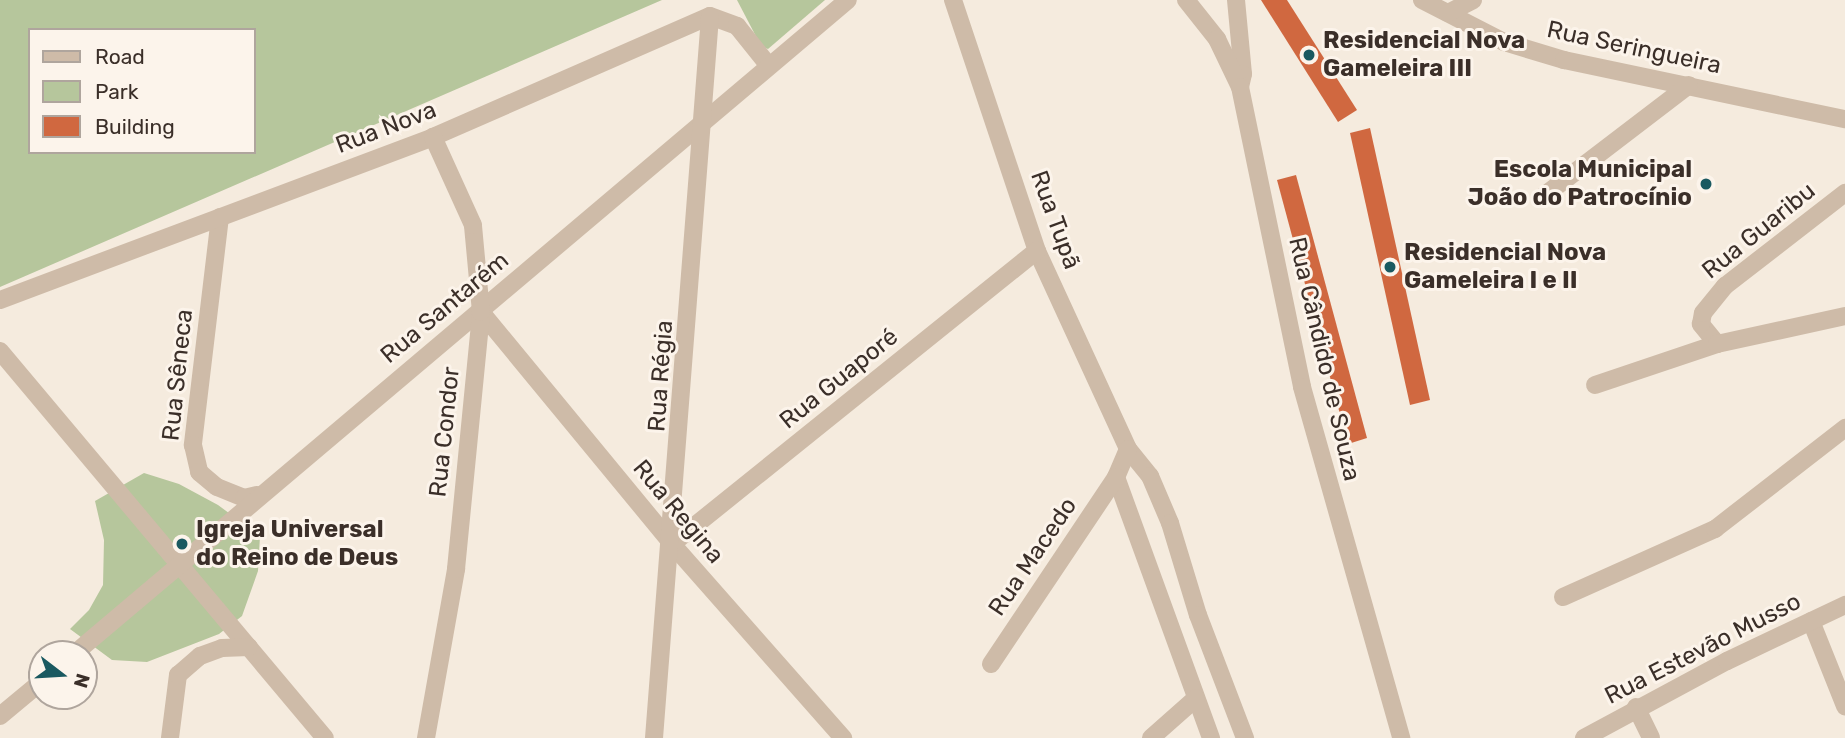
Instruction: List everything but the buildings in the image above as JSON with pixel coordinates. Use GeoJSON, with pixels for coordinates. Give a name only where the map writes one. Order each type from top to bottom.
{"type":"FeatureCollection","features":[{"type":"Feature","properties":{"kind":"street","name":"Rua Santarém"},"geometry":{"type":"LineString","coordinates":[[91,640],[257,495],[481,312],[848,0]]}},
{"type":"Feature","properties":{"kind":"street","name":"Rua Tupã"},"geometry":{"type":"LineString","coordinates":[[953,0],[1037,251],[1128,449],[1150,476],[1170,523],[1198,615],[1245,738]]}},
{"type":"Feature","properties":{"kind":"street","name":"Rua Cândido de Souza"},"geometry":{"type":"LineString","coordinates":[[1186,0],[1217,39],[1240,87],[1302,387],[1401,738]]}},
{"type":"Feature","properties":{"kind":"street"},"geometry":{"type":"LineString","coordinates":[[1236,0],[1240,87]]}},
{"type":"Feature","properties":{"kind":"street","name":"Rua Seringueira"},"geometry":{"type":"LineString","coordinates":[[1422,0],[1503,42],[1845,119]]}},
{"type":"Feature","properties":{"kind":"street"},"geometry":{"type":"LineString","coordinates":[[1448,13],[1473,0]]}},
{"type":"Feature","properties":{"kind":"street"},"geometry":{"type":"LineString","coordinates":[[710,16],[737,26],[769,66]]}},
{"type":"Feature","properties":{"kind":"street","name":"Rua Régia"},"geometry":{"type":"LineString","coordinates":[[654,738],[705,120],[710,16]]}},
{"type":"Feature","properties":{"kind":"street","name":"Rua Nova"},"geometry":{"type":"LineString","coordinates":[[0,300],[433,137],[710,16]]}},
{"type":"Feature","properties":{"kind":"street"},"geometry":{"type":"LineString","coordinates":[[1545,195],[1689,85]]}},
{"type":"Feature","properties":{"kind":"street","name":"Rua Condor"},"geometry":{"type":"LineString","coordinates":[[426,738],[456,569],[481,312],[473,225],[433,137]]}},
{"type":"Feature","properties":{"kind":"street","name":"Rua Guaribu"},"geometry":{"type":"LineString","coordinates":[[1717,344],[1701,324],[1703,313],[1725,286],[1845,193]]}},
{"type":"Feature","properties":{"kind":"street","name":"Rua Sêneca"},"geometry":{"type":"LineString","coordinates":[[220,217],[193,445],[199,472],[217,487],[244,498],[257,495]]}},
{"type":"Feature","properties":{"kind":"street","name":"Rua Guaporé"},"geometry":{"type":"LineString","coordinates":[[672,544],[1037,251]]}},
{"type":"Feature","properties":{"kind":"street","name":"Rua Regina"},"geometry":{"type":"LineString","coordinates":[[481,312],[672,544],[843,738]]}},
{"type":"Feature","properties":{"kind":"street"},"geometry":{"type":"LineString","coordinates":[[1595,385],[1717,344],[1845,316]]}},
{"type":"Feature","properties":{"kind":"street"},"geometry":{"type":"LineString","coordinates":[[0,351],[324,738]]}},
{"type":"Feature","properties":{"kind":"street"},"geometry":{"type":"LineString","coordinates":[[1563,597],[1715,529],[1845,428]]}},
{"type":"Feature","properties":{"kind":"street"},"geometry":{"type":"LineString","coordinates":[[1128,449],[1116,477],[1211,738]]}},
{"type":"Feature","properties":{"kind":"street","name":"Rua Macedo"},"geometry":{"type":"LineString","coordinates":[[991,664],[1116,477]]}},
{"type":"Feature","properties":{"kind":"street","name":"Rua Estevão Musso"},"geometry":{"type":"LineString","coordinates":[[1584,738],[1636,707],[1845,605]]}},
{"type":"Feature","properties":{"kind":"street"},"geometry":{"type":"LineString","coordinates":[[1811,621],[1845,706]]}},
{"type":"Feature","properties":{"kind":"street"},"geometry":{"type":"LineString","coordinates":[[170,738],[178,675],[200,656],[222,648],[248,648]]}},
{"type":"Feature","properties":{"kind":"street"},"geometry":{"type":"LineString","coordinates":[[0,716],[28,693]]}},
{"type":"Feature","properties":{"kind":"street"},"geometry":{"type":"LineString","coordinates":[[1151,738],[1196,698]]}},
{"type":"Feature","properties":{"kind":"street"},"geometry":{"type":"LineString","coordinates":[[1636,707],[1651,738]]}},
{"type":"Feature","properties":{"kind":"green space"},"geometry":{"type":"Polygon","coordinates":[[[0,0],[662,0],[0,287],[0,0]]]}},
{"type":"Feature","properties":{"kind":"green space"},"geometry":{"type":"Polygon","coordinates":[[[737,0],[825,0],[768,49],[761,46],[737,0]]]}},
{"type":"Feature","properties":{"kind":"green space"},"geometry":{"type":"Polygon","coordinates":[[[144,473],[179,484],[218,505],[260,536],[258,571],[242,616],[219,634],[147,662],[112,660],[98,650],[98,640],[85,640],[70,629],[89,610],[103,585],[104,540],[95,501],[144,473]]]}},
{"type":"Feature","properties":{"kind":"place","name":"Residencial Nova Gameleira III"},"geometry":{"type":"Point","coordinates":[1309,55]}},
{"type":"Feature","properties":{"kind":"place","name":"Escola Municipal João do Patrocínio"},"geometry":{"type":"Point","coordinates":[1706,184]}},
{"type":"Feature","properties":{"kind":"place","name":"Residencial Nova Gameleira I e II"},"geometry":{"type":"Point","coordinates":[1390,267]}},
{"type":"Feature","properties":{"kind":"place","name":"Igreja Universal do Reino de Deus"},"geometry":{"type":"Point","coordinates":[182,544]}}]}
